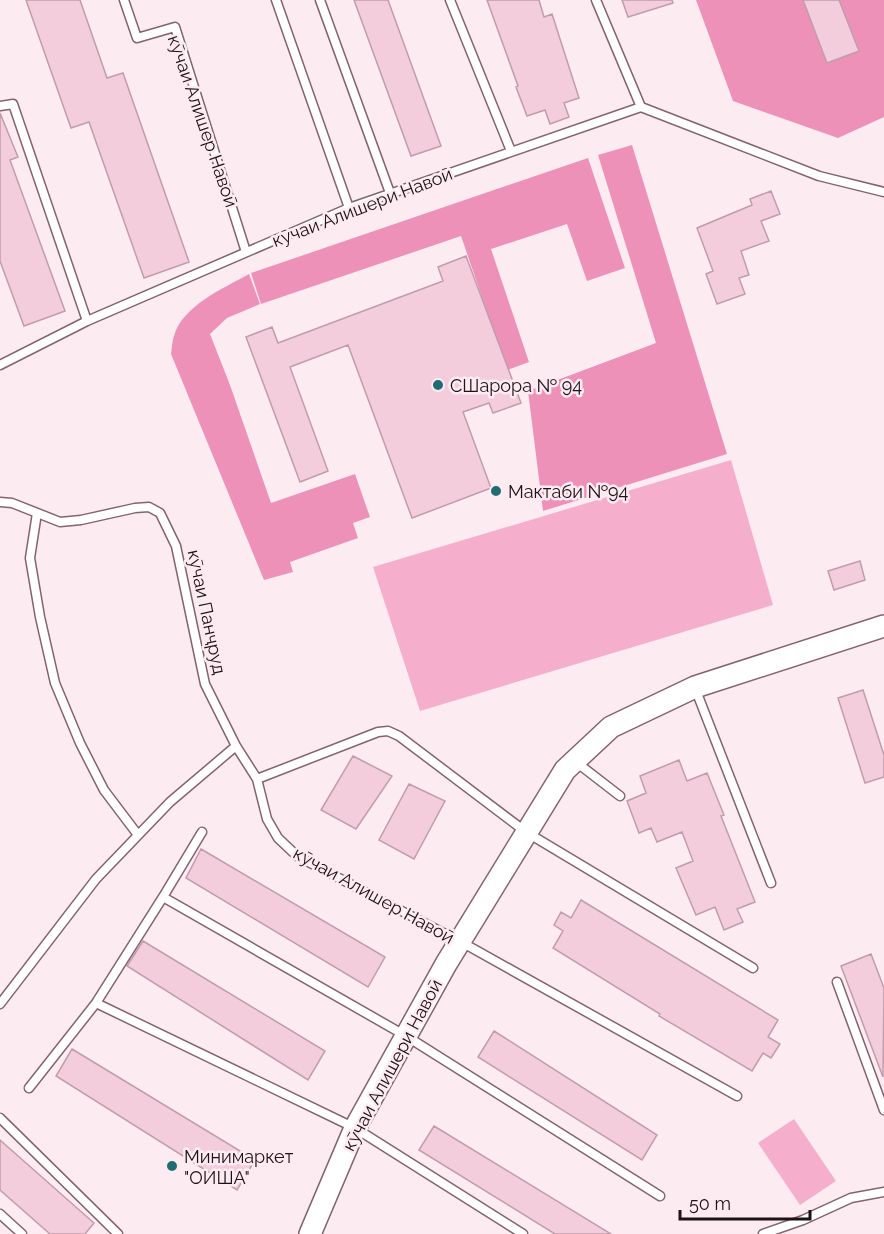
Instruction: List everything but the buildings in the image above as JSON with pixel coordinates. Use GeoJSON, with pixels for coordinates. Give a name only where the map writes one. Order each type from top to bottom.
{"type":"FeatureCollection","features":[{"type":"Feature","properties":{"kind":"street"},"geometry":{"type":"LineString","coordinates":[[526,832],[565,770],[611,727],[695,687],[884,626]]}},
{"type":"Feature","properties":{"kind":"street","name":"кӯчаи Алишери Навоӣ"},"geometry":{"type":"LineString","coordinates":[[310,1234],[355,1128],[406,1036],[526,832]]}},
{"type":"Feature","properties":{"kind":"lane","name":"кӯчаи Алишер Навоӣ"},"geometry":{"type":"LineString","coordinates":[[124,0],[137,38],[175,27],[246,252]]}},
{"type":"Feature","properties":{"kind":"lane"},"geometry":{"type":"LineString","coordinates":[[276,0],[349,208]]}},
{"type":"Feature","properties":{"kind":"lane"},"geometry":{"type":"LineString","coordinates":[[320,0],[390,193]]}},
{"type":"Feature","properties":{"kind":"lane"},"geometry":{"type":"LineString","coordinates":[[450,0],[512,152]]}},
{"type":"Feature","properties":{"kind":"lane"},"geometry":{"type":"LineString","coordinates":[[596,0],[641,107],[819,177],[884,192]]}},
{"type":"Feature","properties":{"kind":"lane"},"geometry":{"type":"LineString","coordinates":[[0,106],[13,104],[87,321]]}},
{"type":"Feature","properties":{"kind":"lane","name":"кӯчаи Алишери Навоӣ"},"geometry":{"type":"LineString","coordinates":[[0,365],[87,321],[349,208],[641,107]]}},
{"type":"Feature","properties":{"kind":"lane","name":"кӯчаи Панҷруд"},"geometry":{"type":"LineString","coordinates":[[0,502],[12,503],[60,522],[81,520],[135,508],[149,507],[160,513],[176,546],[205,684],[237,746]]}},
{"type":"Feature","properties":{"kind":"lane"},"geometry":{"type":"LineString","coordinates":[[37,513],[30,558],[55,683],[80,743],[104,790],[138,835]]}},
{"type":"Feature","properties":{"kind":"lane"},"geometry":{"type":"LineString","coordinates":[[695,687],[771,883]]}},
{"type":"Feature","properties":{"kind":"lane"},"geometry":{"type":"LineString","coordinates":[[257,779],[378,732],[388,731],[399,736],[526,832],[753,968]]}},
{"type":"Feature","properties":{"kind":"lane","name":"кӯчаи Алишер Навоӣ"},"geometry":{"type":"LineString","coordinates":[[237,746],[257,779],[267,819],[278,838],[297,856],[737,1096]]}},
{"type":"Feature","properties":{"kind":"lane"},"geometry":{"type":"LineString","coordinates":[[0,1004],[96,879],[170,802],[237,746]]}},
{"type":"Feature","properties":{"kind":"lane"},"geometry":{"type":"LineString","coordinates":[[576,762],[620,796]]}},
{"type":"Feature","properties":{"kind":"lane"},"geometry":{"type":"LineString","coordinates":[[29,1088],[96,1003],[201,832]]}},
{"type":"Feature","properties":{"kind":"lane"},"geometry":{"type":"LineString","coordinates":[[163,897],[406,1036],[660,1196]]}},
{"type":"Feature","properties":{"kind":"lane"},"geometry":{"type":"LineString","coordinates":[[837,982],[884,1110]]}},
{"type":"Feature","properties":{"kind":"lane"},"geometry":{"type":"LineString","coordinates":[[96,1003],[355,1128],[523,1234]]}},
{"type":"Feature","properties":{"kind":"lane"},"geometry":{"type":"LineString","coordinates":[[0,1118],[118,1234]]}},
{"type":"Feature","properties":{"kind":"lane"},"geometry":{"type":"LineString","coordinates":[[763,1234],[803,1220],[850,1198],[884,1192]]}},
{"type":"Feature","properties":{"kind":"lane"},"geometry":{"type":"LineString","coordinates":[[0,1214],[22,1234]]}},
{"type":"Feature","properties":{"kind":"shaded area"},"geometry":{"type":"Polygon","coordinates":[[[696,0],[884,0],[884,117],[838,138],[733,101],[696,0]]]}},
{"type":"Feature","properties":{"kind":"shaded area"},"geometry":{"type":"Polygon","coordinates":[[[632,145],[727,454],[543,511],[528,391],[656,343],[598,155],[632,145]]]}},
{"type":"Feature","properties":{"kind":"shaded area"},"geometry":{"type":"Polygon","coordinates":[[[588,158],[625,268],[587,281],[567,224],[491,249],[529,362],[507,370],[461,236],[261,304],[251,273],[588,158]]]}},
{"type":"Feature","properties":{"kind":"shaded area"},"geometry":{"type":"Polygon","coordinates":[[[249,274],[260,304],[227,318],[210,334],[271,503],[355,474],[370,517],[353,523],[358,538],[290,562],[293,572],[264,580],[171,354],[172,342],[178,325],[186,316],[205,299],[249,274]]]}},
{"type":"Feature","properties":{"kind":"shaded area"},"geometry":{"type":"Polygon","coordinates":[[[731,460],[773,605],[420,711],[373,567],[731,460]]]}},
{"type":"Feature","properties":{"kind":"shaded area"},"geometry":{"type":"Polygon","coordinates":[[[794,1119],[836,1181],[800,1205],[758,1143],[794,1119]]]}},
{"type":"Feature","properties":{"kind":"place","name":"СШарора № 94"},"geometry":{"type":"Point","coordinates":[438,385]}},
{"type":"Feature","properties":{"kind":"place","name":"Мактаби №94"},"geometry":{"type":"Point","coordinates":[496,491]}},
{"type":"Feature","properties":{"kind":"place","name":"Минимаркет \"ОИША\""},"geometry":{"type":"Point","coordinates":[172,1166]}}]}
